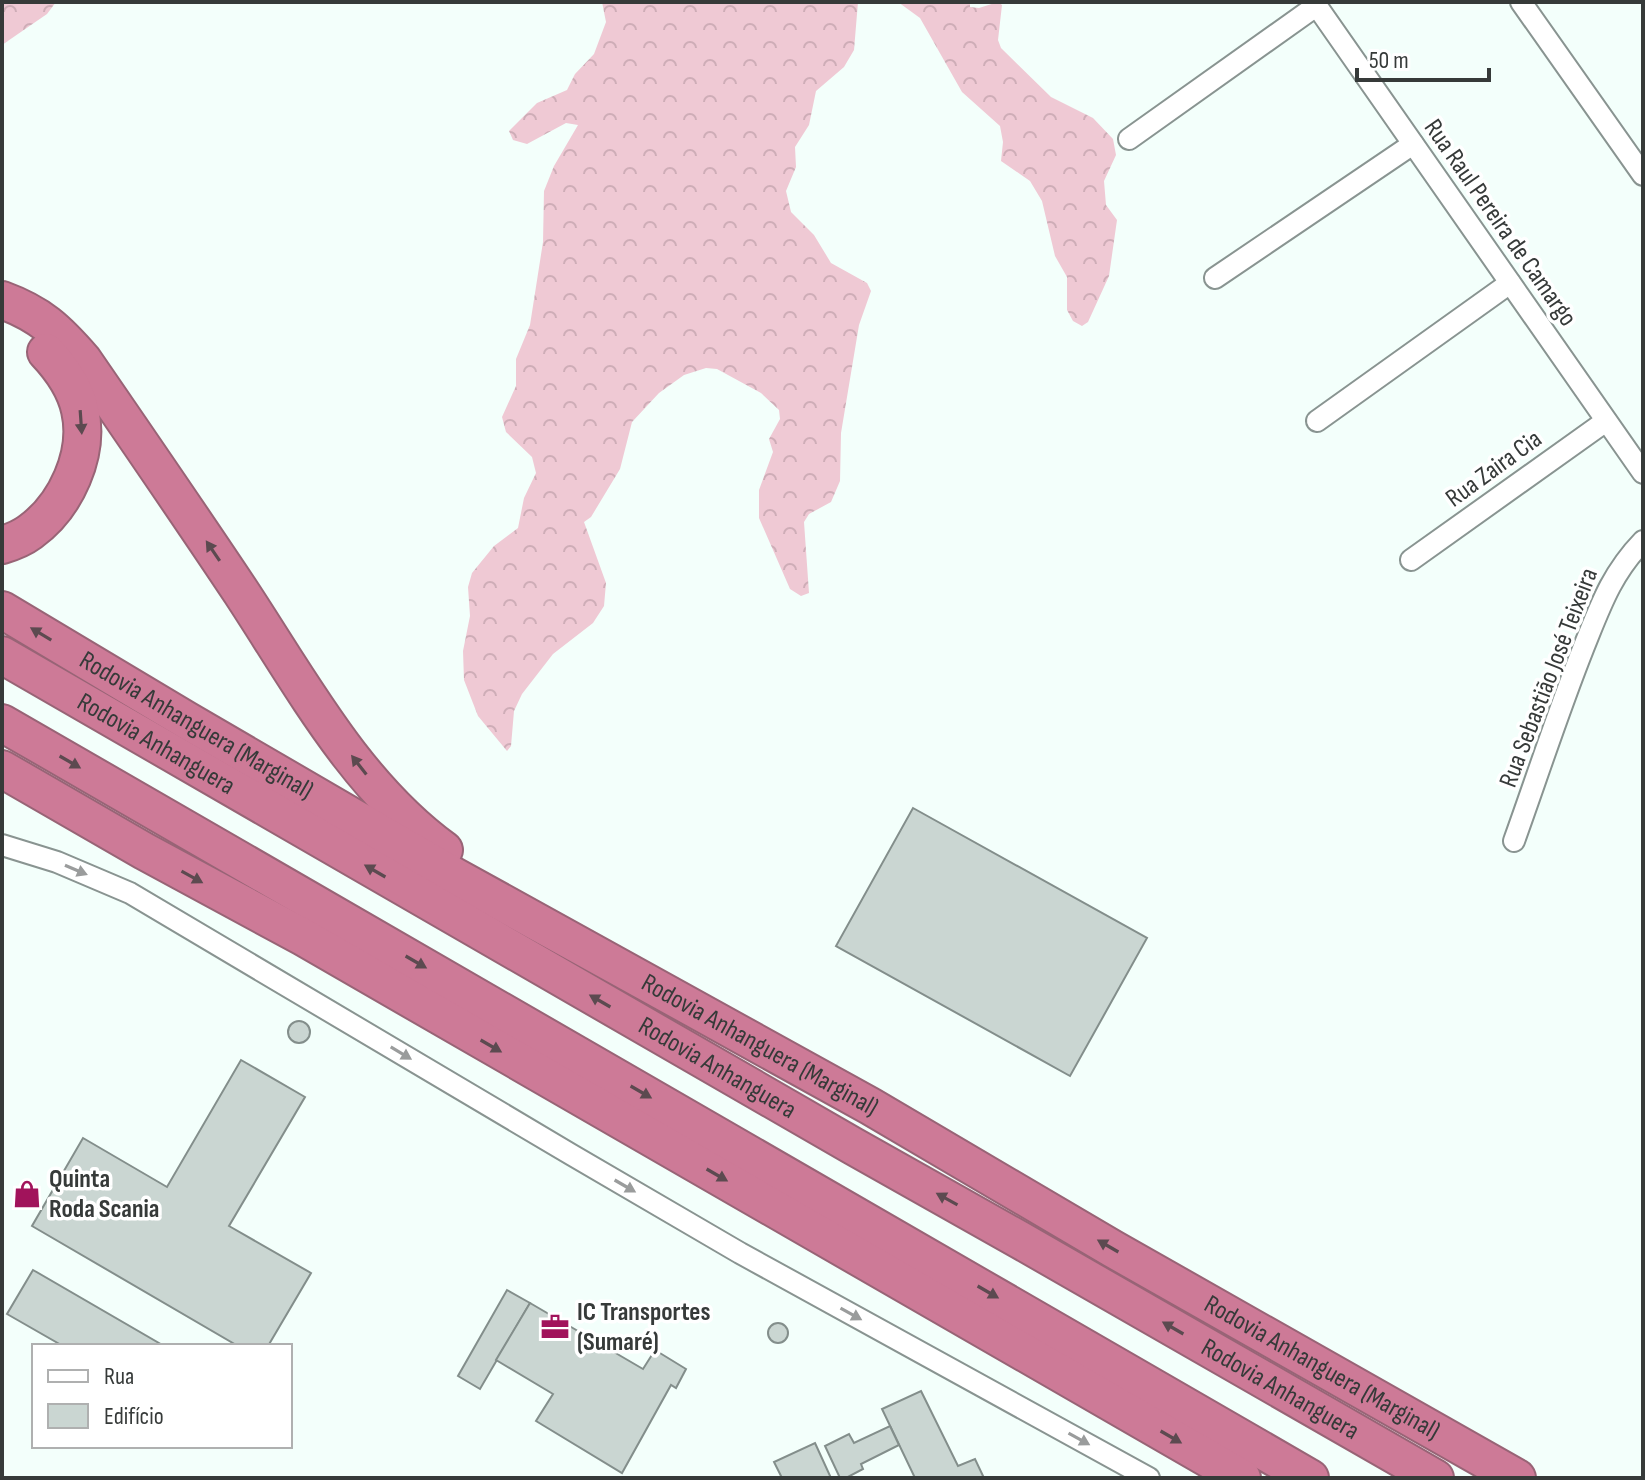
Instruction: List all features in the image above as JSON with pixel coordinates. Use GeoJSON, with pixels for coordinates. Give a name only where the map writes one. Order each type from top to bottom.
{"type":"FeatureCollection","features":[{"type":"Feature","properties":{"kind":"highway"},"geometry":{"type":"LineString","coordinates":[[2,300],[25,308],[58,332],[83,360],[241,592],[319,713],[377,789],[419,831],[487,881],[643,980]]}},
{"type":"Feature","properties":{"kind":"highway"},"geometry":{"type":"LineString","coordinates":[[2,321],[40,347],[67,377],[82,423],[78,459],[66,490],[40,524],[2,545]]}},
{"type":"Feature","properties":{"kind":"highway","name":"Rodovia Anhanguera (Marginal)"},"geometry":{"type":"LineString","coordinates":[[2,610],[414,852],[870,1106],[1113,1249],[1517,1478]]}},
{"type":"Feature","properties":{"kind":"highway","name":"Rodovia Anhanguera"},"geometry":{"type":"LineString","coordinates":[[2,655],[839,1139],[1435,1478]]}},
{"type":"Feature","properties":{"kind":"highway"},"geometry":{"type":"LineString","coordinates":[[2,723],[1310,1478]]}},
{"type":"Feature","properties":{"kind":"highway"},"geometry":{"type":"LineString","coordinates":[[2,769],[144,851]]}},
{"type":"Feature","properties":{"kind":"highway"},"geometry":{"type":"LineString","coordinates":[[2,777],[303,937],[1242,1478]]}},
{"type":"Feature","properties":{"kind":"street"},"geometry":{"type":"LineString","coordinates":[[1521,2],[1643,175]]}},
{"type":"Feature","properties":{"kind":"street"},"geometry":{"type":"LineString","coordinates":[[1129,139],[1315,4]]}},
{"type":"Feature","properties":{"kind":"street","name":"Rua Raul Pereira de Camargo"},"geometry":{"type":"LineString","coordinates":[[1315,4],[1643,473]]}},
{"type":"Feature","properties":{"kind":"street"},"geometry":{"type":"LineString","coordinates":[[1215,278],[1413,144]]}},
{"type":"Feature","properties":{"kind":"street"},"geometry":{"type":"LineString","coordinates":[[1317,421],[1510,283]]}},
{"type":"Feature","properties":{"kind":"street","name":"Rua Zaira Cia"},"geometry":{"type":"LineString","coordinates":[[1411,560],[1606,421]]}},
{"type":"Feature","properties":{"kind":"street","name":"Rua Sebastião José Teixeira"},"geometry":{"type":"LineString","coordinates":[[1514,841],[1570,681],[1608,588],[1619,568],[1643,541]]}},
{"type":"Feature","properties":{"kind":"street"},"geometry":{"type":"LineString","coordinates":[[2,845],[57,862],[130,893],[727,1245],[1149,1478]]}},
{"type":"Feature","properties":{"kind":"green space"},"geometry":{"type":"Polygon","coordinates":[[[2,2],[56,2],[47,14],[2,45],[2,2]]]}},
{"type":"Feature","properties":{"kind":"green space"},"geometry":{"type":"Polygon","coordinates":[[[602,2],[858,2],[854,50],[844,67],[816,91],[809,125],[795,147],[796,167],[786,191],[791,212],[814,235],[831,263],[867,283],[871,291],[859,325],[841,433],[840,481],[831,502],[809,514],[804,522],[809,593],[801,596],[790,589],[759,518],[759,490],[773,452],[769,439],[780,419],[779,410],[761,393],[717,369],[706,368],[684,375],[659,393],[632,422],[620,469],[591,517],[584,522],[606,583],[604,606],[593,623],[553,654],[522,694],[514,711],[511,746],[507,751],[478,716],[464,680],[463,651],[470,616],[468,587],[472,573],[494,546],[518,528],[524,498],[536,473],[532,457],[506,432],[502,417],[516,386],[516,359],[530,325],[543,242],[544,191],[554,166],[578,125],[566,123],[527,144],[513,140],[509,131],[537,103],[567,90],[575,74],[594,54],[606,22],[602,2]]]}},
{"type":"Feature","properties":{"kind":"green space"},"geometry":{"type":"Polygon","coordinates":[[[898,2],[970,2],[970,7],[979,8],[998,2],[1002,5],[998,40],[1001,48],[1051,97],[1093,118],[1113,139],[1116,155],[1104,181],[1106,205],[1117,220],[1109,276],[1088,322],[1082,326],[1073,321],[1067,310],[1067,277],[1055,256],[1042,201],[1030,181],[1001,161],[1003,142],[1000,126],[962,92],[920,18],[898,2]]]}},
{"type":"Feature","properties":{"kind":"building"},"geometry":{"type":"Polygon","coordinates":[[[913,808],[1147,938],[1070,1076],[836,946],[913,808]]]}},
{"type":"Feature","properties":{"kind":"building"},"geometry":{"type":"Polygon","coordinates":[[[299,1021],[307,1024],[310,1032],[307,1040],[299,1043],[291,1040],[288,1032],[291,1024],[299,1021]]]}},
{"type":"Feature","properties":{"kind":"building"},"geometry":{"type":"Polygon","coordinates":[[[241,1060],[305,1097],[229,1226],[311,1273],[269,1344],[235,1344],[32,1226],[83,1138],[167,1187],[241,1060]]]}},
{"type":"Feature","properties":{"kind":"building"},"geometry":{"type":"Polygon","coordinates":[[[33,1270],[161,1344],[60,1344],[7,1314],[33,1270]]]}},
{"type":"Feature","properties":{"kind":"building"},"geometry":{"type":"Polygon","coordinates":[[[507,1290],[530,1303],[480,1389],[458,1376],[507,1290]]]}},
{"type":"Feature","properties":{"kind":"building"},"geometry":{"type":"Polygon","coordinates":[[[530,1303],[643,1369],[655,1350],[686,1369],[676,1388],[671,1385],[622,1473],[536,1421],[553,1394],[496,1360],[530,1303]]]}},
{"type":"Feature","properties":{"kind":"building"},"geometry":{"type":"Polygon","coordinates":[[[774,1323],[782,1323],[788,1333],[782,1343],[774,1343],[768,1337],[768,1329],[774,1323]]]}},
{"type":"Feature","properties":{"kind":"building"},"geometry":{"type":"Polygon","coordinates":[[[921,1391],[958,1466],[975,1459],[984,1478],[915,1478],[882,1409],[921,1391]]]}},
{"type":"Feature","properties":{"kind":"building"},"geometry":{"type":"Polygon","coordinates":[[[890,1426],[899,1445],[861,1464],[863,1469],[840,1478],[825,1446],[849,1434],[854,1443],[890,1426]]]}},
{"type":"Feature","properties":{"kind":"building"},"geometry":{"type":"Polygon","coordinates":[[[815,1443],[831,1478],[782,1478],[774,1462],[815,1443]]]}},
{"type":"Feature","properties":{"kind":"place","name":"Quinta Roda Scania"},"geometry":{"type":"Point","coordinates":[27,1194]}},
{"type":"Feature","properties":{"kind":"place","name":"IC Transportes (Sumaré)"},"geometry":{"type":"Point","coordinates":[555,1327]}}]}
